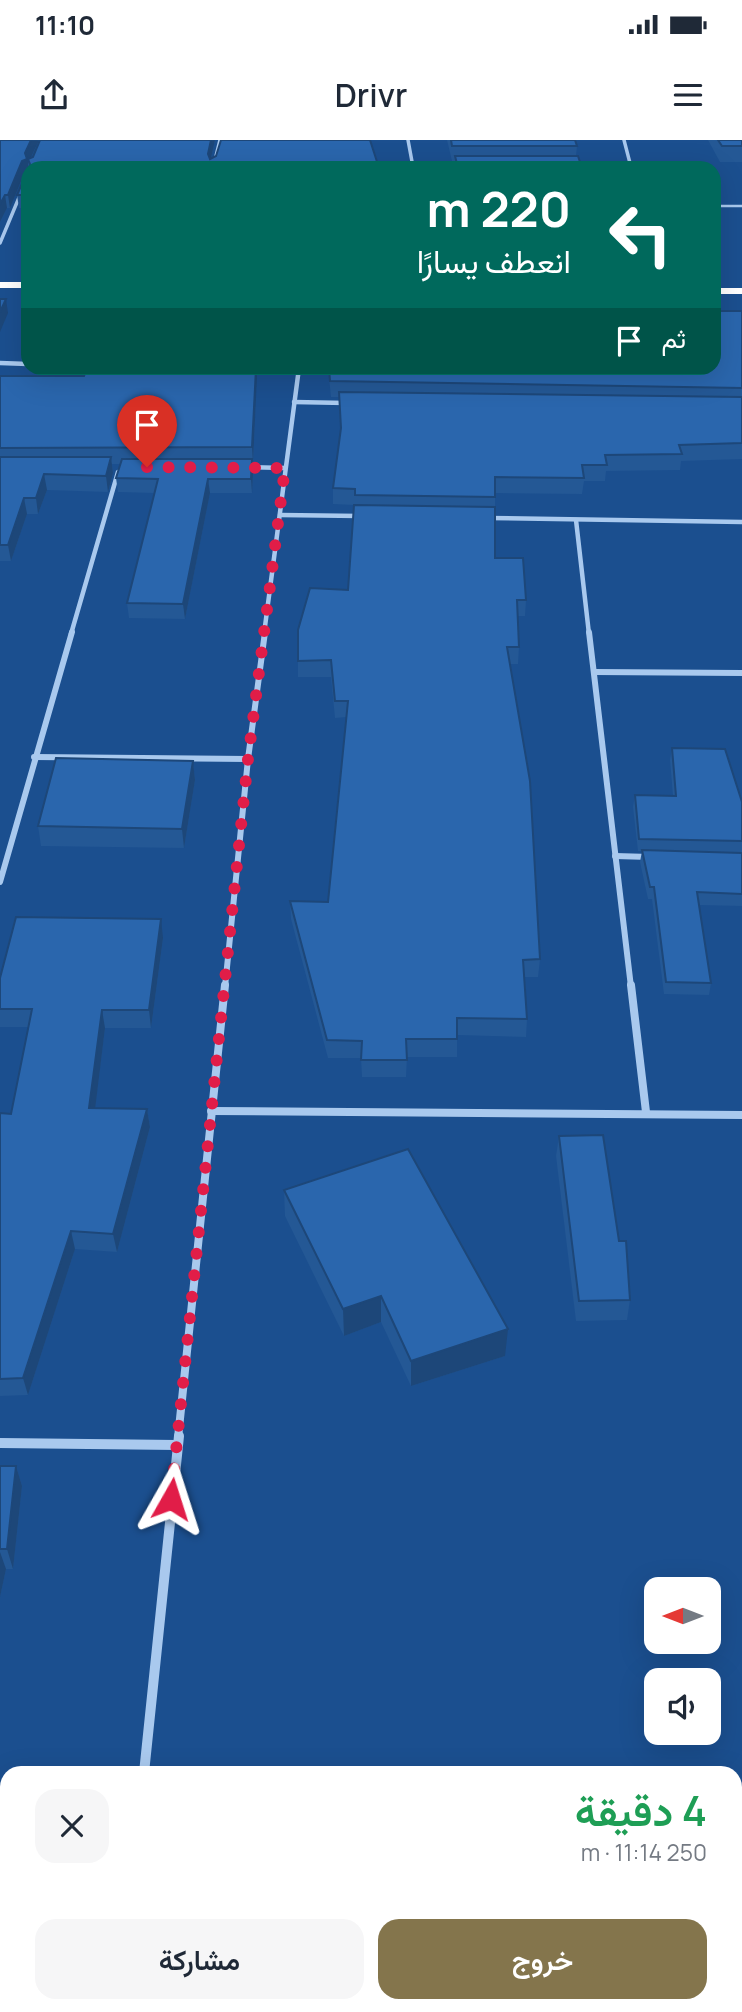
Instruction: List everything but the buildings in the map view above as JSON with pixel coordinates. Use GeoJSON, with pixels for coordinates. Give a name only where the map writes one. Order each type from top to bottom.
{"type":"FeatureCollection","features":[{"type":"Feature","properties":{"kind":"highway"},"geometry":{"type":"LineString","coordinates":[[0,285],[21,285]]}},
{"type":"Feature","properties":{"kind":"highway"},"geometry":{"type":"LineString","coordinates":[[721,291],[742,291]]}},
{"type":"Feature","properties":{"kind":"street"},"geometry":{"type":"LineString","coordinates":[[215,161],[220,140]]}},
{"type":"Feature","properties":{"kind":"street"},"geometry":{"type":"LineString","coordinates":[[408,140],[413,161]]}},
{"type":"Feature","properties":{"kind":"street"},"geometry":{"type":"LineString","coordinates":[[624,140],[630,161]]}},
{"type":"Feature","properties":{"kind":"street"},"geometry":{"type":"LineString","coordinates":[[0,243],[21,193]]}},
{"type":"Feature","properties":{"kind":"street"},"geometry":{"type":"LineString","coordinates":[[0,363],[21,364]]}},
{"type":"Feature","properties":{"kind":"street"},"geometry":{"type":"LineString","coordinates":[[145,1766],[248,759],[298,375]]}},
{"type":"Feature","properties":{"kind":"street"},"geometry":{"type":"LineString","coordinates":[[295,402],[350,403]]}},
{"type":"Feature","properties":{"kind":"street"},"geometry":{"type":"LineString","coordinates":[[0,882],[120,467],[106,467]]}},
{"type":"Feature","properties":{"kind":"street"},"geometry":{"type":"LineString","coordinates":[[230,467],[285,468]]}},
{"type":"Feature","properties":{"kind":"street"},"geometry":{"type":"LineString","coordinates":[[280,515],[374,516]]}},
{"type":"Feature","properties":{"kind":"street"},"geometry":{"type":"LineString","coordinates":[[482,518],[742,522]]}},
{"type":"Feature","properties":{"kind":"street"},"geometry":{"type":"LineString","coordinates":[[576,520],[646,1112]]}},
{"type":"Feature","properties":{"kind":"street"},"geometry":{"type":"LineString","coordinates":[[594,672],[742,673]]}},
{"type":"Feature","properties":{"kind":"street"},"geometry":{"type":"LineString","coordinates":[[34,757],[248,759]]}},
{"type":"Feature","properties":{"kind":"street"},"geometry":{"type":"LineString","coordinates":[[615,856],[653,857]]}},
{"type":"Feature","properties":{"kind":"street"},"geometry":{"type":"LineString","coordinates":[[211,1111],[646,1112],[742,1115]]}},
{"type":"Feature","properties":{"kind":"street"},"geometry":{"type":"LineString","coordinates":[[0,1443],[177,1445]]}},
{"type":"Feature","properties":{"kind":"lane"},"geometry":{"type":"LineString","coordinates":[[721,206],[742,206]]}},
{"type":"Feature","properties":{"kind":"route"},"geometry":{"type":"LineString","coordinates":[[147,467],[285,468],[248,759],[171,1499]]}}]}
